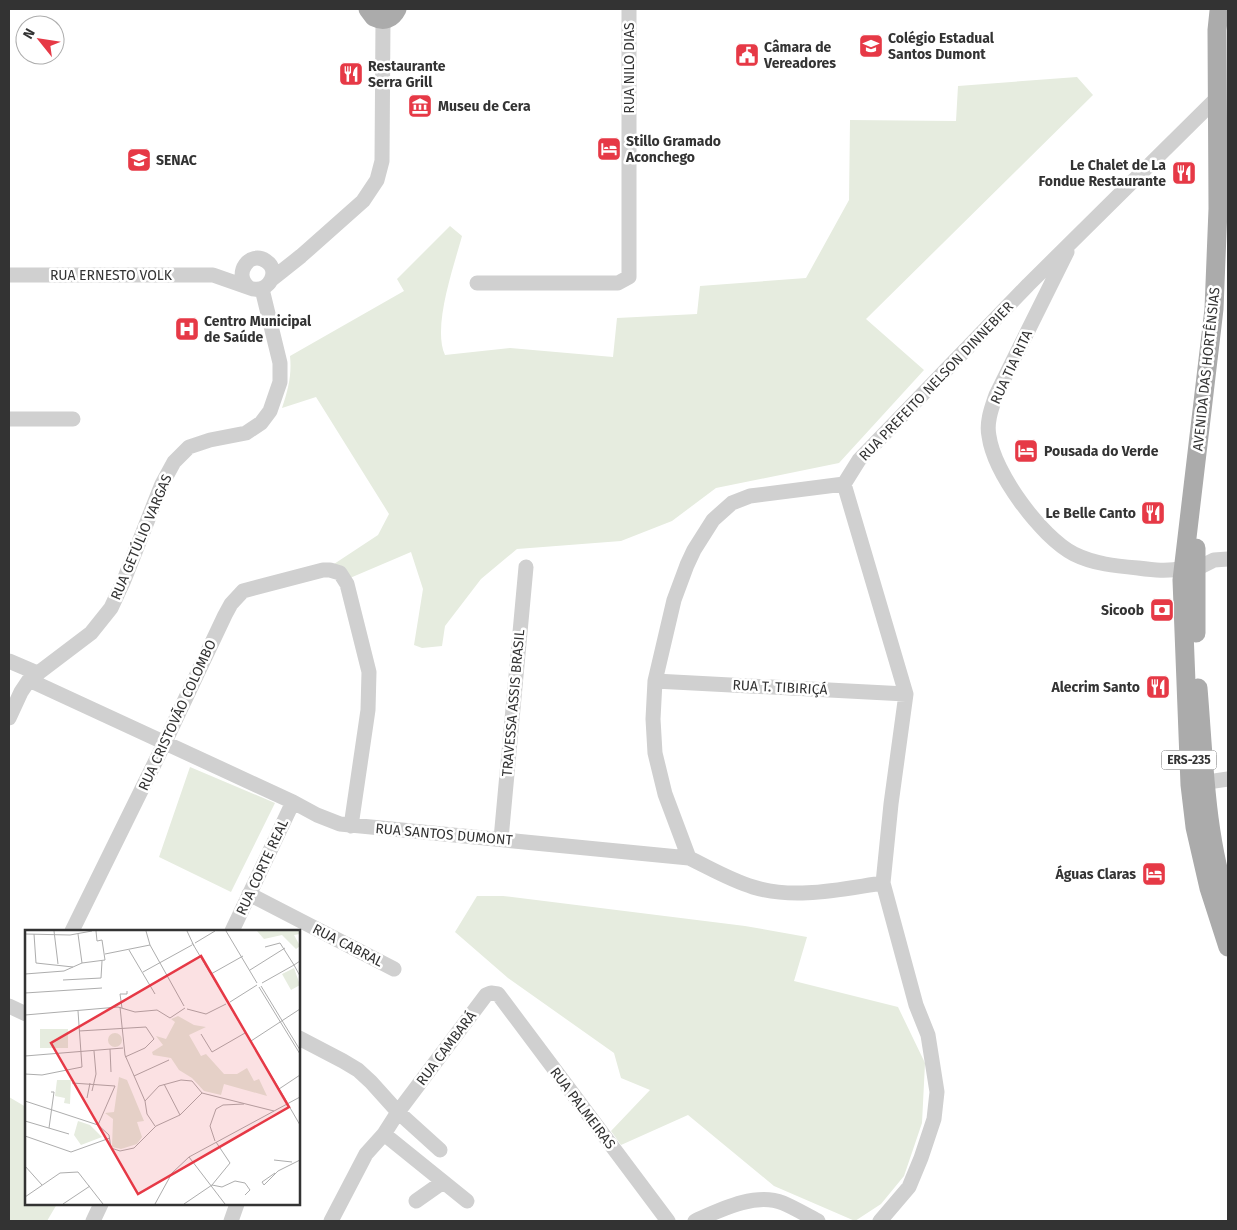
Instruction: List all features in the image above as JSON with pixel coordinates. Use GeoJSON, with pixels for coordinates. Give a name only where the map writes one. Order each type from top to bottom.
{"type":"FeatureCollection","features":[{"type":"Feature","properties":{"kind":"main road","name":"AVENIDA DAS HORTÊNSIAS"},"geometry":{"type":"LineString","coordinates":[[1218,10],[1216,281],[1194,487],[1189,512],[1185,568],[1201,858],[1228,947]]}},
{"type":"Feature","properties":{"kind":"main road","name":"AVENIDA DAS HORTÊNSIAS"},"geometry":{"type":"LineString","coordinates":[[1185,568],[1196,500],[1194,487]]}},
{"type":"Feature","properties":{"kind":"main road","name":"AVENIDA DAS HORTÊNSIAS"},"geometry":{"type":"LineString","coordinates":[[1185,568],[1191,572],[1196,593],[1198,783],[1220,880],[1228,904]]}},
{"type":"Feature","properties":{"kind":"street","name":"RUA NILO DIAS"},"geometry":{"type":"LineString","coordinates":[[477,283],[618,283],[630,277],[629,9]]}},
{"type":"Feature","properties":{"kind":"street"},"geometry":{"type":"LineString","coordinates":[[261,285],[301,256],[363,201],[377,180],[382,161],[382,12]]}},
{"type":"Feature","properties":{"kind":"street","name":"RUA PREFEITO NELSON DINNEBIER"},"geometry":{"type":"LineString","coordinates":[[844,484],[859,460],[1072,242],[1217,98]]}},
{"type":"Feature","properties":{"kind":"street","name":"RUA TIA RITA"},"geometry":{"type":"LineString","coordinates":[[1072,242],[996,394],[990,414],[988,434],[993,455],[1027,510],[1060,545],[1086,558],[1112,565],[1185,568]]}},
{"type":"Feature","properties":{"kind":"street","name":"RUA ERNESTO VOLK"},"geometry":{"type":"LineString","coordinates":[[213,275],[252,260],[301,256]]}},
{"type":"Feature","properties":{"kind":"street","name":"RUA GETÚLIO VARGAS"},"geometry":{"type":"LineString","coordinates":[[252,260],[266,261],[270,265],[273,274],[261,285],[245,284],[242,274],[244,265],[252,260]]}},
{"type":"Feature","properties":{"kind":"street","name":"RUA ERNESTO VOLK"},"geometry":{"type":"LineString","coordinates":[[9,275],[213,275],[261,285]]}},
{"type":"Feature","properties":{"kind":"street","name":"RUA GETÚLIO VARGAS"},"geometry":{"type":"LineString","coordinates":[[9,718],[21,692],[33,676],[91,633],[111,608],[162,484],[174,462],[190,447],[210,440],[246,433],[260,423],[270,411],[280,382],[280,363],[261,285]]}},
{"type":"Feature","properties":{"kind":"street"},"geometry":{"type":"LineString","coordinates":[[9,419],[73,419]]}},
{"type":"Feature","properties":{"kind":"street"},"geometry":{"type":"LineString","coordinates":[[689,858],[665,794],[655,753],[653,720],[655,681],[666,631],[680,582],[694,550],[705,532],[718,514],[732,503],[750,496],[844,484],[906,694],[891,804],[883,883],[916,1006],[928,1035],[937,1092],[934,1119],[912,1179],[892,1209],[880,1221]]}},
{"type":"Feature","properties":{"kind":"street"},"geometry":{"type":"LineString","coordinates":[[1185,568],[1221,559]]}},
{"type":"Feature","properties":{"kind":"street","name":"TRAVESSA ASSIS BRASIL"},"geometry":{"type":"LineString","coordinates":[[501,839],[526,567]]}},
{"type":"Feature","properties":{"kind":"street","name":"RUA CRISTOVÃO COLOMBO"},"geometry":{"type":"LineString","coordinates":[[72,930],[225,615],[237,596],[243,591],[318,571],[330,570],[340,573],[348,590],[369,672],[368,710],[351,826]]}},
{"type":"Feature","properties":{"kind":"street","name":"RUA SANTOS DUMONT"},"geometry":{"type":"LineString","coordinates":[[9,661],[33,676],[165,742],[331,821],[351,826],[689,858],[734,880],[755,887],[783,892],[822,892],[883,883]]}},
{"type":"Feature","properties":{"kind":"street","name":"RUA T. TIBIRIÇÁ"},"geometry":{"type":"LineString","coordinates":[[655,681],[906,694]]}},
{"type":"Feature","properties":{"kind":"street"},"geometry":{"type":"LineString","coordinates":[[1198,783],[1228,780]]}},
{"type":"Feature","properties":{"kind":"street","name":"RUA CORTE REAL"},"geometry":{"type":"LineString","coordinates":[[232,930],[293,802]]}},
{"type":"Feature","properties":{"kind":"street","name":"RUA CABRAL"},"geometry":{"type":"LineString","coordinates":[[249,894],[394,969]]}},
{"type":"Feature","properties":{"kind":"street","name":"RUA CAMBARÁ"},"geometry":{"type":"LineString","coordinates":[[331,1221],[366,1154],[384,1134],[398,1112],[486,995],[498,994]]}},
{"type":"Feature","properties":{"kind":"street","name":"RUA PALMEIRAS"},"geometry":{"type":"LineString","coordinates":[[498,994],[668,1221]]}},
{"type":"Feature","properties":{"kind":"street"},"geometry":{"type":"LineString","coordinates":[[9,1006],[25,1014]]}},
{"type":"Feature","properties":{"kind":"street"},"geometry":{"type":"LineString","coordinates":[[300,1039],[358,1070],[398,1112],[440,1150]]}},
{"type":"Feature","properties":{"kind":"street"},"geometry":{"type":"LineString","coordinates":[[384,1134],[468,1201]]}},
{"type":"Feature","properties":{"kind":"street"},"geometry":{"type":"LineString","coordinates":[[416,1200],[443,1182]]}},
{"type":"Feature","properties":{"kind":"street"},"geometry":{"type":"LineString","coordinates":[[695,1221],[718,1211],[754,1200],[770,1200],[783,1203],[790,1215],[818,1221]]}},
{"type":"Feature","properties":{"kind":"street"},"geometry":{"type":"LineString","coordinates":[[93,1221],[101,1205]]}},
{"type":"Feature","properties":{"kind":"street"},"geometry":{"type":"LineString","coordinates":[[230,1221],[237,1205]]}},
{"type":"Feature","properties":{"kind":"shaded area"},"geometry":{"type":"Polygon","coordinates":[[[1077,77],[1093,95],[866,319],[924,370],[839,463],[716,488],[672,521],[621,541],[517,549],[481,579],[445,626],[442,646],[422,648],[414,645],[423,589],[411,552],[350,578],[334,564],[378,535],[389,514],[316,397],[282,408],[289,382],[290,356],[404,291],[397,279],[450,226],[462,236],[443,313],[441,329],[445,355],[510,348],[613,357],[617,318],[697,314],[700,286],[806,278],[849,200],[850,120],[956,121],[958,86],[1077,77]]]}},
{"type":"Feature","properties":{"kind":"shaded area"},"geometry":{"type":"Polygon","coordinates":[[[190,767],[275,803],[231,892],[159,857],[190,767]]]}},
{"type":"Feature","properties":{"kind":"shaded area"},"geometry":{"type":"Polygon","coordinates":[[[477,896],[503,896],[745,926],[807,937],[794,981],[898,1007],[925,1063],[922,1123],[904,1176],[881,1204],[855,1221],[774,1186],[688,1115],[621,1145],[611,1131],[650,1090],[621,1078],[614,1053],[508,978],[455,932],[477,896]]]}},
{"type":"Feature","properties":{"kind":"shaded area"},"geometry":{"type":"Polygon","coordinates":[[[9,1097],[25,1106],[25,1205],[56,1205],[47,1221],[9,1221],[9,1097]]]}},
{"type":"Feature","properties":{"kind":"place","name":"Colégio Estadual Santos Dumont"},"geometry":{"type":"Point","coordinates":[871,46]}},
{"type":"Feature","properties":{"kind":"place","name":"Câmara de Vereadores"},"geometry":{"type":"Point","coordinates":[747,55]}},
{"type":"Feature","properties":{"kind":"place","name":"Restaurante Serra Grill"},"geometry":{"type":"Point","coordinates":[351,74]}},
{"type":"Feature","properties":{"kind":"place","name":"Museu de Cera"},"geometry":{"type":"Point","coordinates":[420,106]}},
{"type":"Feature","properties":{"kind":"place","name":"Stillo Gramado Aconchego"},"geometry":{"type":"Point","coordinates":[609,149]}},
{"type":"Feature","properties":{"kind":"place","name":"SENAC"},"geometry":{"type":"Point","coordinates":[139,160]}},
{"type":"Feature","properties":{"kind":"place","name":"Le Chalet de La Fondue Restaurante"},"geometry":{"type":"Point","coordinates":[1184,173]}},
{"type":"Feature","properties":{"kind":"place","name":"Centro Municipal de Saúde"},"geometry":{"type":"Point","coordinates":[187,329]}},
{"type":"Feature","properties":{"kind":"place","name":"Pousada do Verde"},"geometry":{"type":"Point","coordinates":[1026,451]}},
{"type":"Feature","properties":{"kind":"place","name":"Le Belle Canto"},"geometry":{"type":"Point","coordinates":[1153,513]}},
{"type":"Feature","properties":{"kind":"place","name":"Sicoob"},"geometry":{"type":"Point","coordinates":[1162,610]}},
{"type":"Feature","properties":{"kind":"place","name":"Alecrim Santo"},"geometry":{"type":"Point","coordinates":[1158,687]}},
{"type":"Feature","properties":{"kind":"place","name":"Águas Claras"},"geometry":{"type":"Point","coordinates":[1154,874]}}]}
